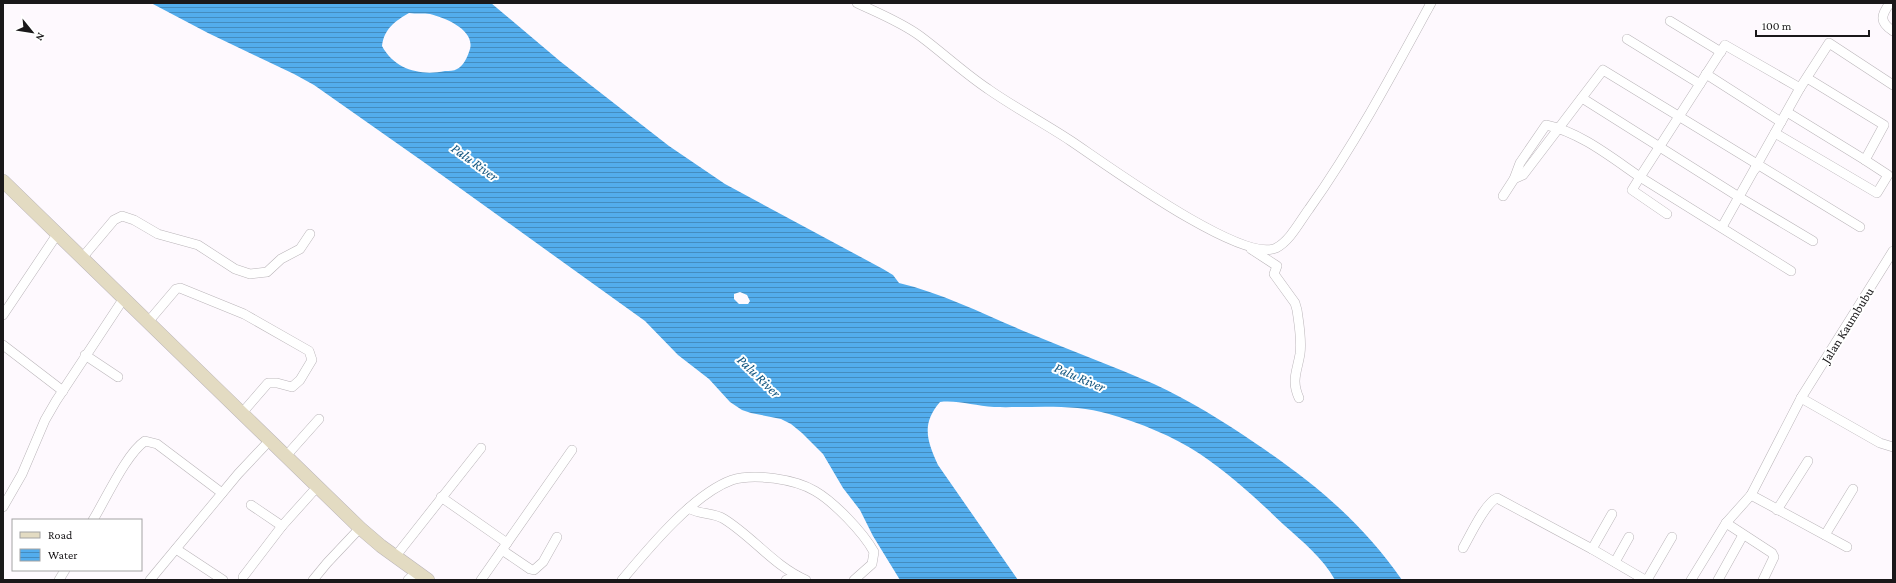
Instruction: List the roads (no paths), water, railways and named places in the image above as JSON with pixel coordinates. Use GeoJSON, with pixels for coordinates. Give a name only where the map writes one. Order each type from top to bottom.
{"type":"FeatureCollection","features":[{"type":"Feature","properties":{"kind":"main road"},"geometry":{"type":"LineString","coordinates":[[3,181],[360,528],[394,556],[412,576],[428,580]]}},
{"type":"Feature","properties":{"kind":"street"},"geometry":{"type":"LineString","coordinates":[[857,3],[919,35],[987,88],[1207,230],[1248,247],[1277,266],[1274,274],[1292,298],[1297,310],[1300,353],[1294,379],[1299,398]]}},
{"type":"Feature","properties":{"kind":"street"},"geometry":{"type":"LineString","coordinates":[[1248,247],[1263,250],[1274,249],[1280,245],[1293,231],[1332,176],[1379,99],[1431,3]]}},
{"type":"Feature","properties":{"kind":"street"},"geometry":{"type":"LineString","coordinates":[[1890,3],[1882,13],[1882,19],[1893,31]]}},
{"type":"Feature","properties":{"kind":"street"},"geometry":{"type":"LineString","coordinates":[[1670,21],[1721,52]]}},
{"type":"Feature","properties":{"kind":"street"},"geometry":{"type":"LineString","coordinates":[[1627,39],[1700,84]]}},
{"type":"Feature","properties":{"kind":"street"},"geometry":{"type":"LineString","coordinates":[[1722,227],[1800,88],[1829,43],[1893,86]]}},
{"type":"Feature","properties":{"kind":"street"},"geometry":{"type":"LineString","coordinates":[[1667,214],[1632,190],[1725,45],[1800,88]]}},
{"type":"Feature","properties":{"kind":"street"},"geometry":{"type":"LineString","coordinates":[[1560,128],[1603,70],[1860,228]]}},
{"type":"Feature","properties":{"kind":"street"},"geometry":{"type":"LineString","coordinates":[[1706,74],[1781,122]]}},
{"type":"Feature","properties":{"kind":"street"},"geometry":{"type":"LineString","coordinates":[[1807,78],[1884,125],[1865,160]]}},
{"type":"Feature","properties":{"kind":"street"},"geometry":{"type":"LineString","coordinates":[[1582,98],[1739,197],[1813,241]]}},
{"type":"Feature","properties":{"kind":"street"},"geometry":{"type":"LineString","coordinates":[[1775,132],[1877,193],[1888,175],[1787,112]]}},
{"type":"Feature","properties":{"kind":"street"},"geometry":{"type":"LineString","coordinates":[[1503,196],[1514,180],[1520,163],[1546,125],[1560,128],[1602,151],[1640,177],[1791,271]]}},
{"type":"Feature","properties":{"kind":"street"},"geometry":{"type":"LineString","coordinates":[[82,258],[114,220],[122,216],[134,220],[158,234],[205,248],[235,269],[250,274],[267,272],[281,259],[300,249],[310,234]]}},
{"type":"Feature","properties":{"kind":"street"},"geometry":{"type":"LineString","coordinates":[[3,315],[58,233]]}},
{"type":"Feature","properties":{"kind":"street","name":"Jalan Kaumbubu"},"geometry":{"type":"LineString","coordinates":[[1691,580],[1726,523],[1751,496],[1801,398],[1893,251]]}},
{"type":"Feature","properties":{"kind":"street"},"geometry":{"type":"LineString","coordinates":[[148,322],[176,289],[180,288],[244,314],[309,351],[312,360],[296,384],[290,387],[278,383],[268,383],[242,414]]}},
{"type":"Feature","properties":{"kind":"street"},"geometry":{"type":"LineString","coordinates":[[3,507],[22,474],[45,420],[85,355],[124,298]]}},
{"type":"Feature","properties":{"kind":"street"},"geometry":{"type":"LineString","coordinates":[[3,345],[64,391]]}},
{"type":"Feature","properties":{"kind":"street"},"geometry":{"type":"LineString","coordinates":[[85,355],[118,377]]}},
{"type":"Feature","properties":{"kind":"street"},"geometry":{"type":"LineString","coordinates":[[1801,398],[1880,443],[1893,447]]}},
{"type":"Feature","properties":{"kind":"street"},"geometry":{"type":"LineString","coordinates":[[286,456],[319,419]]}},
{"type":"Feature","properties":{"kind":"street"},"geometry":{"type":"LineString","coordinates":[[150,580],[222,493],[270,440]]}},
{"type":"Feature","properties":{"kind":"street"},"geometry":{"type":"LineString","coordinates":[[94,519],[124,468],[139,446],[145,441],[157,444],[222,493]]}},
{"type":"Feature","properties":{"kind":"street"},"geometry":{"type":"LineString","coordinates":[[394,556],[481,448]]}},
{"type":"Feature","properties":{"kind":"street"},"geometry":{"type":"LineString","coordinates":[[481,580],[572,450]]}},
{"type":"Feature","properties":{"kind":"street"},"geometry":{"type":"LineString","coordinates":[[1777,510],[1808,460]]}},
{"type":"Feature","properties":{"kind":"street"},"geometry":{"type":"LineString","coordinates":[[622,580],[650,547],[689,508],[731,480],[744,477],[766,477],[790,481],[814,491],[847,520],[874,552],[872,564],[854,580]]}},
{"type":"Feature","properties":{"kind":"street"},"geometry":{"type":"LineString","coordinates":[[243,577],[282,526],[317,487]]}},
{"type":"Feature","properties":{"kind":"street"},"geometry":{"type":"LineString","coordinates":[[1825,535],[1853,489]]}},
{"type":"Feature","properties":{"kind":"street"},"geometry":{"type":"LineString","coordinates":[[1751,496],[1847,547]]}},
{"type":"Feature","properties":{"kind":"street"},"geometry":{"type":"LineString","coordinates":[[441,497],[505,547],[530,569],[534,570],[543,562],[557,537]]}},
{"type":"Feature","properties":{"kind":"street"},"geometry":{"type":"LineString","coordinates":[[1463,548],[1488,507],[1493,500],[1497,498],[1646,580],[1672,537]]}},
{"type":"Feature","properties":{"kind":"street"},"geometry":{"type":"LineString","coordinates":[[251,505],[282,526]]}},
{"type":"Feature","properties":{"kind":"street"},"geometry":{"type":"LineString","coordinates":[[689,508],[694,512],[708,513],[722,518],[744,534],[772,559],[797,576],[806,580]]}},
{"type":"Feature","properties":{"kind":"street"},"geometry":{"type":"LineString","coordinates":[[1592,549],[1612,514]]}},
{"type":"Feature","properties":{"kind":"street"},"geometry":{"type":"LineString","coordinates":[[1726,523],[1769,551],[1774,556],[1763,580]]}},
{"type":"Feature","properties":{"kind":"street"},"geometry":{"type":"LineString","coordinates":[[313,580],[360,528]]}},
{"type":"Feature","properties":{"kind":"street"},"geometry":{"type":"LineString","coordinates":[[1718,580],[1743,535]]}},
{"type":"Feature","properties":{"kind":"street"},"geometry":{"type":"LineString","coordinates":[[1615,562],[1629,537]]}},
{"type":"Feature","properties":{"kind":"street"},"geometry":{"type":"LineString","coordinates":[[176,549],[223,580]]}},
{"type":"Feature","properties":{"kind":"street"},"geometry":{"type":"LineString","coordinates":[[59,580],[64,571]]}},
{"type":"Feature","properties":{"kind":"street"},"geometry":{"type":"LineString","coordinates":[[786,580],[797,576]]}},
{"type":"Feature","properties":{"kind":"water","name":"Palu River"},"geometry":{"type":"Polygon","coordinates":[[[151,3],[491,3],[561,62],[669,146],[725,184],[883,269],[893,275],[899,283],[949,299],[1123,371],[1167,390],[1206,411],[1277,458],[1317,488],[1370,539],[1402,580],[1335,580],[1325,565],[1312,551],[1233,479],[1190,447],[1144,426],[1109,414],[1081,408],[994,407],[960,402],[940,402],[934,410],[928,425],[929,440],[934,456],[938,465],[1018,580],[900,580],[873,536],[860,510],[843,488],[823,454],[791,424],[781,419],[742,410],[730,402],[709,379],[678,355],[645,321],[314,85],[151,3]],[[409,13],[395,22],[385,35],[382,46],[387,54],[401,66],[418,72],[427,73],[451,71],[456,70],[461,66],[467,57],[471,45],[465,32],[452,22],[437,16],[409,13]],[[740,292],[734,294],[734,299],[739,304],[748,304],[750,301],[747,295],[740,292]]]}}]}
